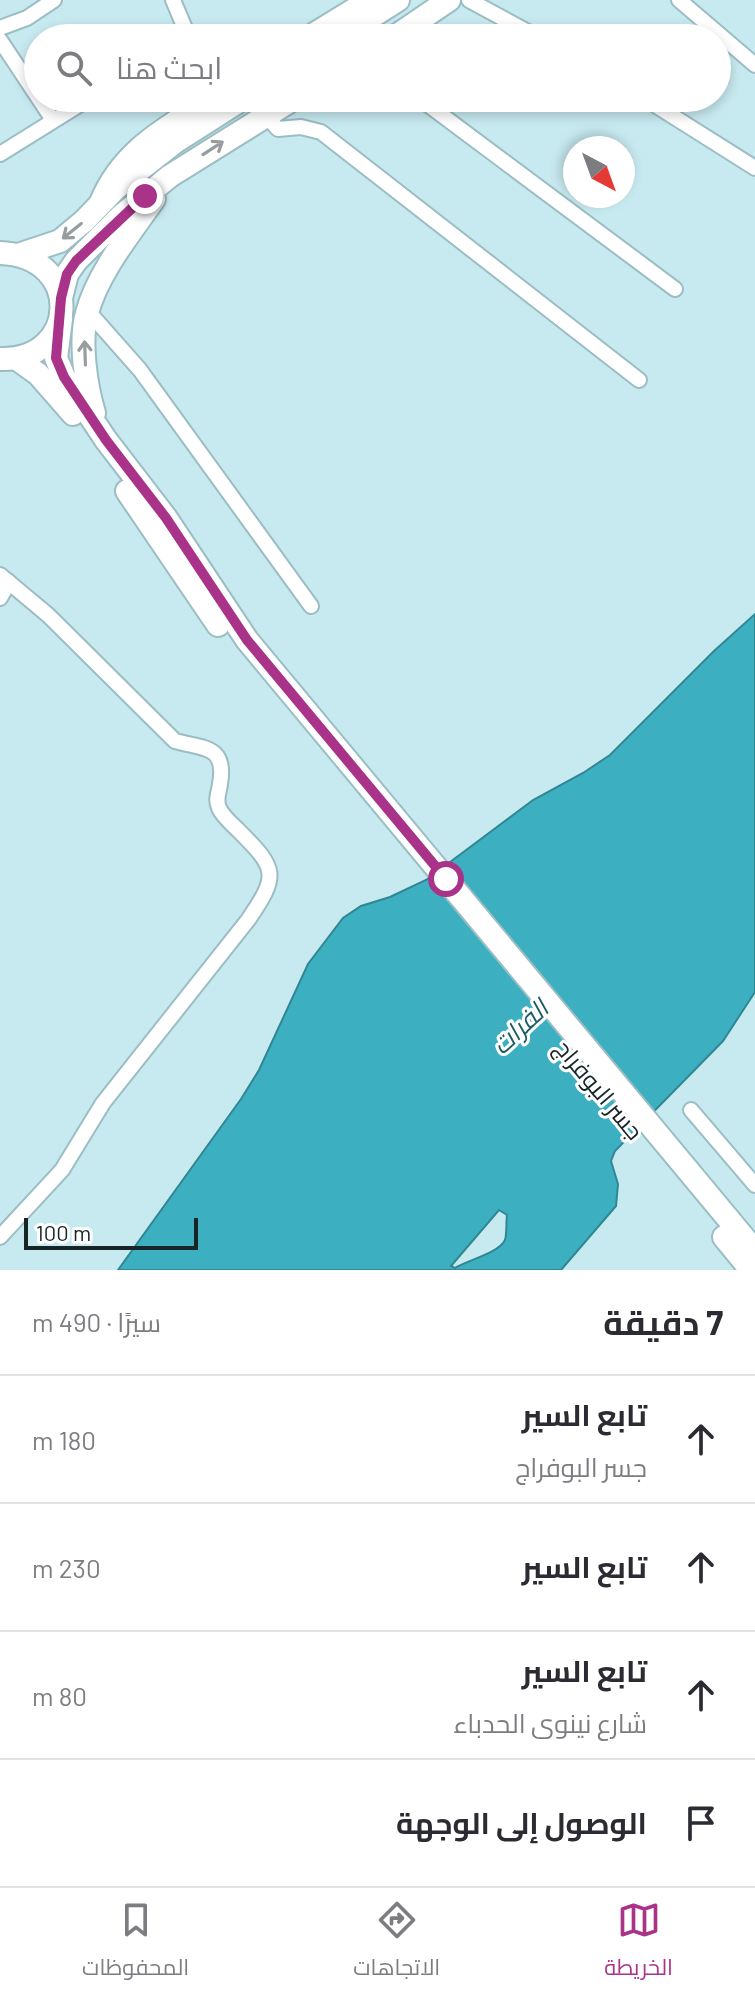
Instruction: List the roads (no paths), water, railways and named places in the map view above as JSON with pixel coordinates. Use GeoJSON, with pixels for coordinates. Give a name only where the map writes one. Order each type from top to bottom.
{"type":"FeatureCollection","features":[{"type":"Feature","properties":{"kind":"main road"},"geometry":{"type":"LineString","coordinates":[[360,24],[398,0]]}},
{"type":"Feature","properties":{"kind":"main road"},"geometry":{"type":"LineString","coordinates":[[414,24],[449,0]]}},
{"type":"Feature","properties":{"kind":"main road"},"geometry":{"type":"LineString","coordinates":[[10,254],[60,241],[115,189],[175,142],[222,112]]}},
{"type":"Feature","properties":{"kind":"main road"},"geometry":{"type":"LineString","coordinates":[[240,644],[166,518],[99,429],[64,377],[56,358],[67,274],[76,261],[121,216],[170,176],[272,112]]}},
{"type":"Feature","properties":{"kind":"main road"},"geometry":{"type":"LineString","coordinates":[[99,429],[88,392],[84,325],[87,310],[110,264],[170,176]]}},
{"type":"Feature","properties":{"kind":"main road"},"geometry":{"type":"LineString","coordinates":[[8,359],[37,352],[52,338],[61,308],[54,278],[40,262],[10,254]]}},
{"type":"Feature","properties":{"kind":"main road"},"geometry":{"type":"LineString","coordinates":[[8,359],[38,374],[69,409],[240,644]]}},
{"type":"Feature","properties":{"kind":"main road","name":"جسر البوفراج"},"geometry":{"type":"LineString","coordinates":[[240,644],[755,1251]]}},
{"type":"Feature","properties":{"kind":"main road","name":"جسر البوفراج"},"geometry":{"type":"LineString","coordinates":[[240,644],[751,1270]]}},
{"type":"Feature","properties":{"kind":"street"},"geometry":{"type":"LineString","coordinates":[[0,28],[27,18],[54,0]]}},
{"type":"Feature","properties":{"kind":"street"},"geometry":{"type":"LineString","coordinates":[[173,0],[183,24]]}},
{"type":"Feature","properties":{"kind":"street"},"geometry":{"type":"LineString","coordinates":[[329,24],[368,0]]}},
{"type":"Feature","properties":{"kind":"street"},"geometry":{"type":"LineString","coordinates":[[469,0],[513,24]]}},
{"type":"Feature","properties":{"kind":"street"},"geometry":{"type":"LineString","coordinates":[[679,0],[707,24]]}},
{"type":"Feature","properties":{"kind":"street"},"geometry":{"type":"LineString","coordinates":[[0,40],[24,76]]}},
{"type":"Feature","properties":{"kind":"street"},"geometry":{"type":"LineString","coordinates":[[731,44],[755,65]]}},
{"type":"Feature","properties":{"kind":"street"},"geometry":{"type":"LineString","coordinates":[[48,112],[53,120]]}},
{"type":"Feature","properties":{"kind":"street"},"geometry":{"type":"LineString","coordinates":[[0,154],[66,112]]}},
{"type":"Feature","properties":{"kind":"street"},"geometry":{"type":"LineString","coordinates":[[98,207],[109,180],[123,162],[144,143],[190,112]]}},
{"type":"Feature","properties":{"kind":"street"},"geometry":{"type":"LineString","coordinates":[[438,112],[675,289]]}},
{"type":"Feature","properties":{"kind":"street"},"geometry":{"type":"LineString","coordinates":[[666,112],[755,168]]}},
{"type":"Feature","properties":{"kind":"street"},"geometry":{"type":"LineString","coordinates":[[266,116],[278,129],[301,127],[321,132],[639,380]]}},
{"type":"Feature","properties":{"kind":"street"},"geometry":{"type":"LineString","coordinates":[[87,310],[140,370],[311,606]]}},
{"type":"Feature","properties":{"kind":"street"},"geometry":{"type":"LineString","coordinates":[[0,598],[5,578],[48,615],[175,741],[214,751],[221,763],[218,806],[223,815],[264,856],[270,871],[268,891],[248,920],[103,1103],[62,1170],[0,1237]]}},
{"type":"Feature","properties":{"kind":"street"},"geometry":{"type":"LineString","coordinates":[[691,1110],[755,1185]]}},
{"type":"Feature","properties":{"kind":"water","name":"الفرات"},"geometry":{"type":"Polygon","coordinates":[[[755,614],[755,992],[723,1041],[615,1151],[611,1161],[618,1184],[616,1206],[561,1270],[118,1270],[241,1099],[259,1070],[308,964],[343,918],[361,906],[390,897],[426,880],[533,800],[610,755],[755,614]],[[499,1210],[451,1266],[455,1268],[502,1245],[506,1237],[507,1215],[499,1210]]]}}]}
